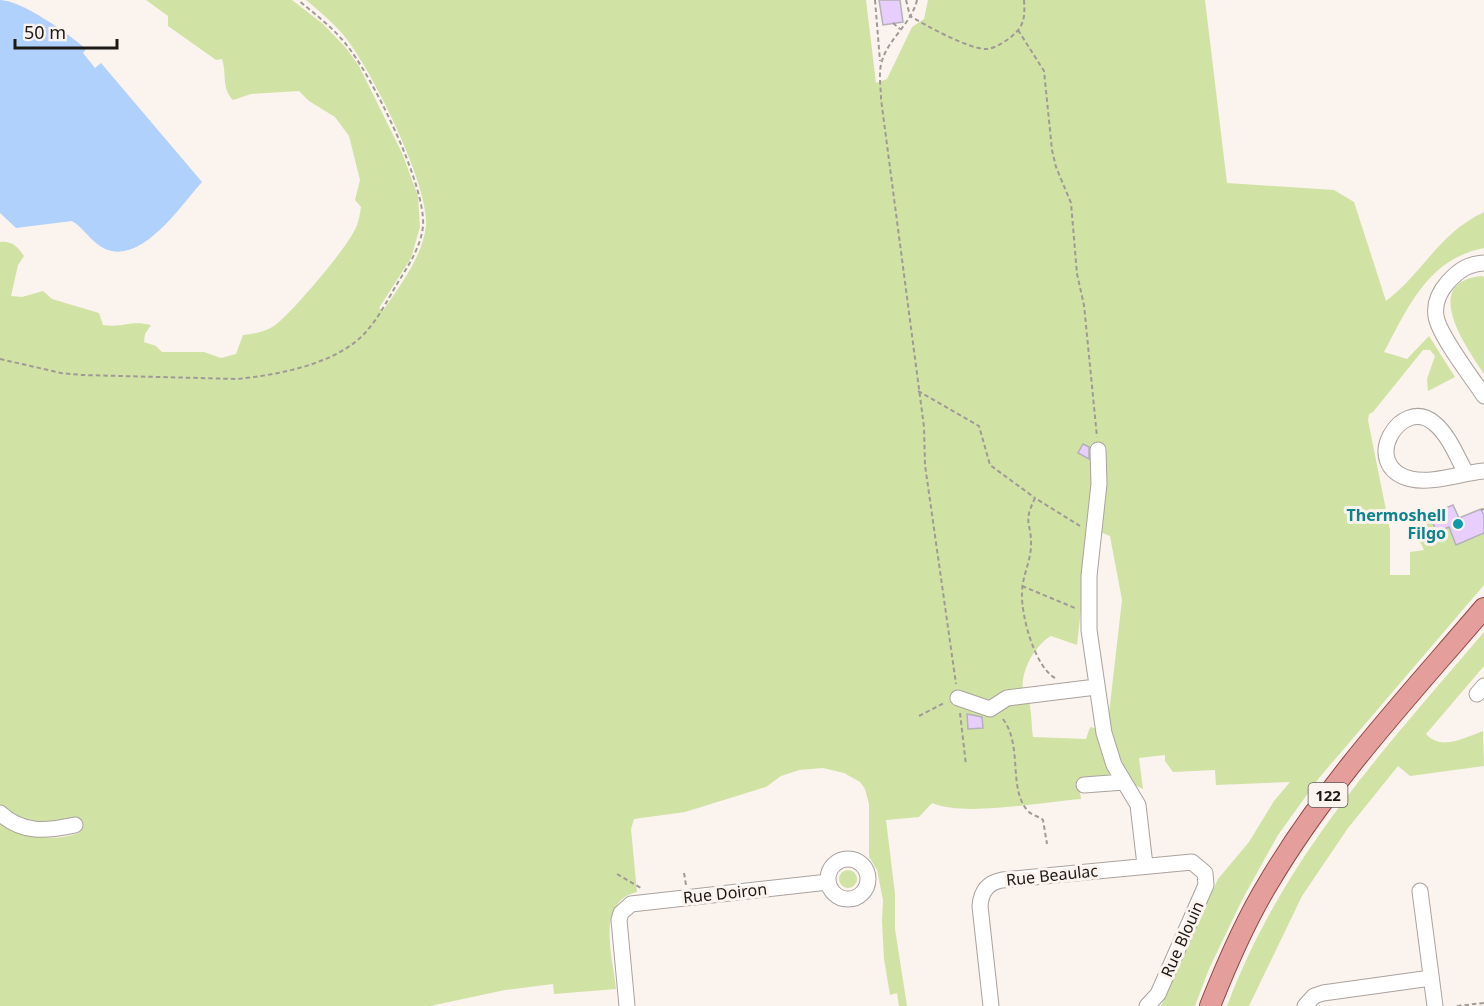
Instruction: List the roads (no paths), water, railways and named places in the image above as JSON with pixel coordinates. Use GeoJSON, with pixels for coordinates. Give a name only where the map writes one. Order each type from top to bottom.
{"type":"FeatureCollection","features":[{"type":"Feature","properties":{"kind":"main road","name":"122"},"geometry":{"type":"LineString","coordinates":[[1210,1006],[1245,926],[1296,840],[1350,767],[1484,608]]}},
{"type":"Feature","properties":{"kind":"street"},"geometry":{"type":"LineString","coordinates":[[1484,263],[1473,264],[1455,274],[1444,286],[1436,306],[1438,326],[1484,396]]}},
{"type":"Feature","properties":{"kind":"street"},"geometry":{"type":"LineString","coordinates":[[1466,473],[1443,432],[1429,419],[1414,416],[1405,420],[1389,435],[1385,447],[1386,457],[1391,467],[1399,473],[1422,480],[1484,471]]}},
{"type":"Feature","properties":{"kind":"street"},"geometry":{"type":"LineString","coordinates":[[1098,450],[1095,536],[1089,576],[1088,614],[1096,687],[1106,741],[1139,809],[1145,865]]}},
{"type":"Feature","properties":{"kind":"street"},"geometry":{"type":"LineString","coordinates":[[958,698],[965,698],[984,708],[994,707],[1007,698],[1096,687]]}},
{"type":"Feature","properties":{"kind":"street"},"geometry":{"type":"LineString","coordinates":[[1084,785],[1124,782]]}},
{"type":"Feature","properties":{"kind":"street"},"geometry":{"type":"LineString","coordinates":[[0,813],[11,824],[24,828],[38,830],[75,825]]}},
{"type":"Feature","properties":{"kind":"street","name":"Rue Beaulac"},"geometry":{"type":"LineString","coordinates":[[991,1006],[980,906],[986,888],[1002,880],[1185,861],[1202,868]]}},
{"type":"Feature","properties":{"kind":"street","name":"Rue Blouin"},"geometry":{"type":"LineString","coordinates":[[1147,1006],[1158,994],[1206,885],[1207,878],[1202,868]]}},
{"type":"Feature","properties":{"kind":"street","name":"Rue Doiron"},"geometry":{"type":"LineString","coordinates":[[627,1006],[619,928],[619,920],[625,908],[643,901],[828,882]]}},
{"type":"Feature","properties":{"kind":"street"},"geometry":{"type":"LineString","coordinates":[[1420,891],[1435,1006]]}},
{"type":"Feature","properties":{"kind":"street"},"geometry":{"type":"LineString","coordinates":[[1305,1006],[1314,996],[1326,992],[1431,978]]}},
{"type":"Feature","properties":{"kind":"water"},"geometry":{"type":"Polygon","coordinates":[[[0,0],[9,1],[32,12],[86,49],[83,53],[95,68],[101,63],[202,182],[161,229],[135,248],[122,251],[103,248],[72,221],[16,228],[0,213],[0,0]]]}},
{"type":"Feature","properties":{"kind":"place","name":"Thermoshell Filgo"},"geometry":{"type":"Point","coordinates":[1458,524]}}]}
